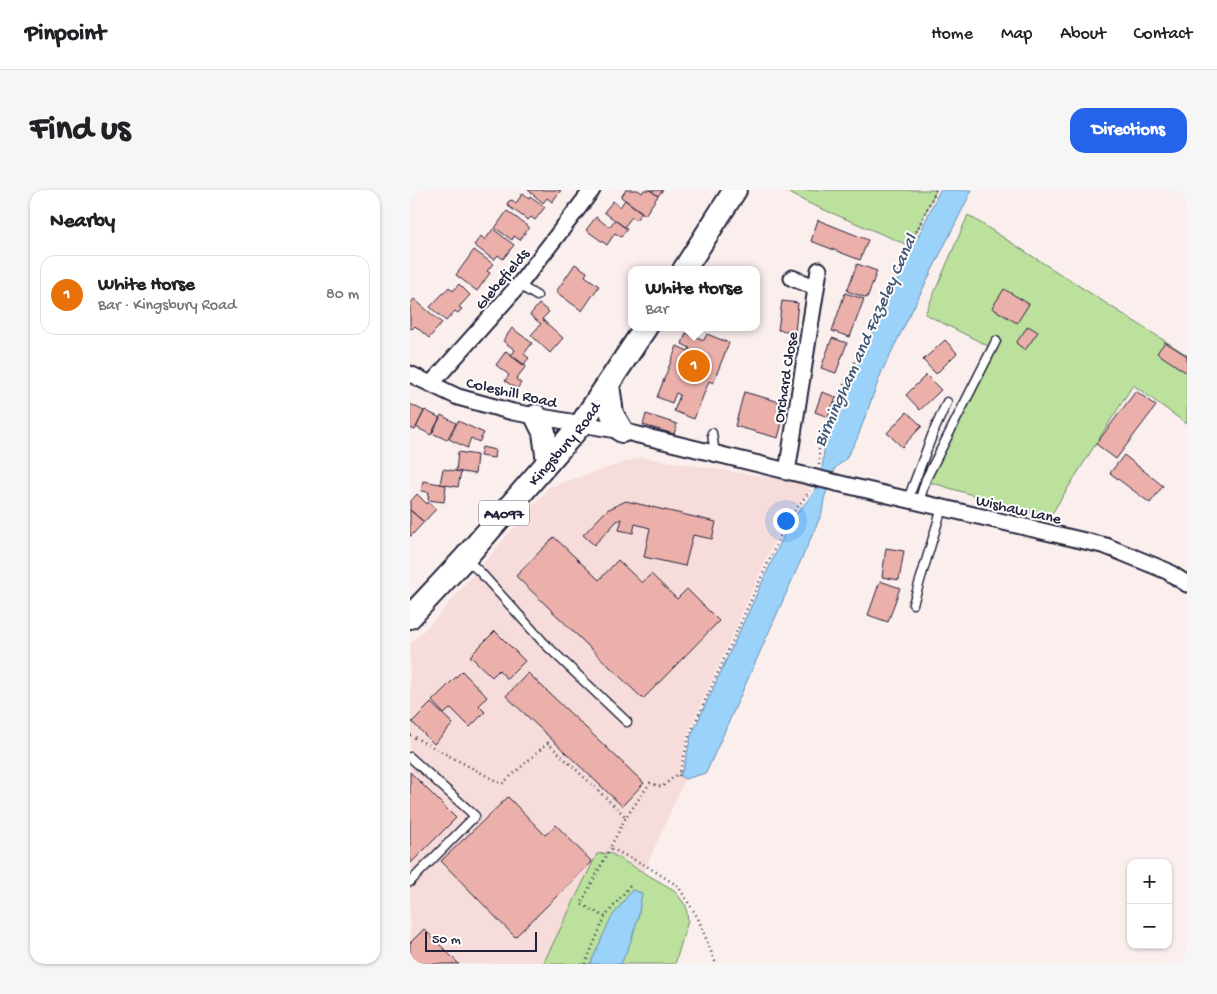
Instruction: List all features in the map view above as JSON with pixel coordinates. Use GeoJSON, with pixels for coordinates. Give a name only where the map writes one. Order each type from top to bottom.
{"type":"FeatureCollection","features":[{"type":"Feature","properties":{"kind":"main road"},"geometry":{"type":"LineString","coordinates":[[687,266],[735,190]]}},
{"type":"Feature","properties":{"kind":"main road","name":"Kingsbury Road"},"geometry":{"type":"LineString","coordinates":[[410,617],[465,558],[582,423],[643,331]]}},
{"type":"Feature","properties":{"kind":"main road"},"geometry":{"type":"LineString","coordinates":[[608,385],[612,414],[622,430]]}},
{"type":"Feature","properties":{"kind":"main road"},"geometry":{"type":"LineString","coordinates":[[536,416],[544,432],[548,462]]}},
{"type":"Feature","properties":{"kind":"street","name":"Glebefields"},"geometry":{"type":"LineString","coordinates":[[431,384],[519,285],[592,190]]}},
{"type":"Feature","properties":{"kind":"street","name":"Orchard Close"},"geometry":{"type":"LineString","coordinates":[[787,472],[819,270]]}},
{"type":"Feature","properties":{"kind":"street"},"geometry":{"type":"LineString","coordinates":[[792,278],[815,288]]}},
{"type":"Feature","properties":{"kind":"street","name":"Coleshill Road"},"geometry":{"type":"LineString","coordinates":[[410,374],[458,397],[479,403],[513,412],[582,423]]}},
{"type":"Feature","properties":{"kind":"street"},"geometry":{"type":"LineString","coordinates":[[582,423],[622,430],[787,472]]}},
{"type":"Feature","properties":{"kind":"street","name":"Wishaw Lane"},"geometry":{"type":"LineString","coordinates":[[787,472],[1106,546],[1167,571],[1187,584]]}},
{"type":"Feature","properties":{"kind":"lane"},"geometry":{"type":"LineString","coordinates":[[519,285],[537,296]]}},
{"type":"Feature","properties":{"kind":"lane"},"geometry":{"type":"LineString","coordinates":[[913,501],[996,341]]}},
{"type":"Feature","properties":{"kind":"lane"},"geometry":{"type":"LineString","coordinates":[[913,501],[933,432],[947,402]]}},
{"type":"Feature","properties":{"kind":"lane"},"geometry":{"type":"LineString","coordinates":[[712,433],[716,454]]}},
{"type":"Feature","properties":{"kind":"lane"},"geometry":{"type":"LineString","coordinates":[[913,604],[942,508]]}},
{"type":"Feature","properties":{"kind":"lane"},"geometry":{"type":"LineString","coordinates":[[465,558],[481,573],[544,643],[627,722]]}},
{"type":"Feature","properties":{"kind":"lane"},"geometry":{"type":"LineString","coordinates":[[410,757],[475,816],[410,882]]}},
{"type":"Feature","properties":{"kind":"path"},"geometry":{"type":"LineString","coordinates":[[410,735],[502,784],[548,742],[626,817]]}},
{"type":"Feature","properties":{"kind":"path"},"geometry":{"type":"LineString","coordinates":[[606,917],[581,904],[626,817],[650,783],[662,786],[681,771]]}},
{"type":"Feature","properties":{"kind":"path"},"geometry":{"type":"LineString","coordinates":[[610,848],[646,864],[678,886],[698,918],[716,964]]}},
{"type":"Feature","properties":{"kind":"path"},"geometry":{"type":"LineString","coordinates":[[585,964],[606,917],[632,883]]}},
{"type":"Feature","properties":{"kind":"shaded area"},"geometry":{"type":"Polygon","coordinates":[[[641,457],[811,484],[807,494],[786,516],[687,735],[680,769],[677,772],[679,776],[685,779],[644,872],[624,859],[597,854],[543,964],[410,964],[410,644],[435,619],[549,487],[641,457]]]}},
{"type":"Feature","properties":{"kind":"green space"},"geometry":{"type":"Polygon","coordinates":[[[784,190],[936,190],[910,246],[808,203],[784,190]]]}},
{"type":"Feature","properties":{"kind":"green space"},"geometry":{"type":"Polygon","coordinates":[[[968,215],[1187,355],[1187,424],[1133,385],[1049,518],[926,481],[988,346],[925,314],[968,215]]]}},
{"type":"Feature","properties":{"kind":"green space"},"geometry":{"type":"Polygon","coordinates":[[[610,853],[674,890],[686,906],[688,921],[675,964],[543,964],[597,854],[610,853]]]}},
{"type":"Feature","properties":{"kind":"water"},"geometry":{"type":"Polygon","coordinates":[[[940,190],[972,190],[882,371],[857,439],[845,460],[835,468],[824,499],[822,513],[706,773],[685,779],[680,776],[691,736],[791,520],[814,493],[822,470],[826,432],[940,190]]]}},
{"type":"Feature","properties":{"kind":"water"},"geometry":{"type":"Polygon","coordinates":[[[632,890],[642,893],[638,918],[621,964],[590,964],[611,918],[632,890]]]}},
{"type":"Feature","properties":{"kind":"building"},"geometry":{"type":"Polygon","coordinates":[[[528,190],[561,190],[552,202],[547,198],[543,203],[528,190]]]}},
{"type":"Feature","properties":{"kind":"building"},"geometry":{"type":"Polygon","coordinates":[[[626,190],[638,190],[642,193],[644,190],[650,190],[658,196],[645,215],[621,197],[626,190]]]}},
{"type":"Feature","properties":{"kind":"building"},"geometry":{"type":"Polygon","coordinates":[[[650,190],[663,190],[658,196],[650,190]]]}},
{"type":"Feature","properties":{"kind":"building"},"geometry":{"type":"Polygon","coordinates":[[[523,193],[545,207],[535,220],[531,217],[528,220],[508,206],[507,203],[509,201],[512,200],[516,203],[523,193]]]}},
{"type":"Feature","properties":{"kind":"building"},"geometry":{"type":"Polygon","coordinates":[[[625,200],[642,212],[636,220],[632,217],[624,227],[604,212],[613,201],[620,207],[625,200]]]}},
{"type":"Feature","properties":{"kind":"building"},"geometry":{"type":"Polygon","coordinates":[[[507,211],[529,227],[520,240],[514,236],[512,240],[495,228],[507,211]]]}},
{"type":"Feature","properties":{"kind":"building"},"geometry":{"type":"Polygon","coordinates":[[[596,217],[609,227],[615,220],[627,229],[621,237],[615,233],[607,245],[586,230],[596,217]]]}},
{"type":"Feature","properties":{"kind":"building"},"geometry":{"type":"Polygon","coordinates":[[[818,220],[868,240],[860,260],[811,241],[818,220]]]}},
{"type":"Feature","properties":{"kind":"building"},"geometry":{"type":"Polygon","coordinates":[[[493,229],[514,245],[503,259],[498,255],[494,260],[474,245],[481,236],[485,240],[493,229]]]}},
{"type":"Feature","properties":{"kind":"building"},"geometry":{"type":"Polygon","coordinates":[[[474,250],[493,264],[487,271],[490,273],[477,291],[456,275],[474,250]]]}},
{"type":"Feature","properties":{"kind":"building"},"geometry":{"type":"Polygon","coordinates":[[[575,264],[587,272],[585,276],[599,286],[582,311],[556,292],[575,264]]]}},
{"type":"Feature","properties":{"kind":"building"},"geometry":{"type":"Polygon","coordinates":[[[857,264],[877,271],[867,298],[847,291],[857,264]]]}},
{"type":"Feature","properties":{"kind":"building"},"geometry":{"type":"Polygon","coordinates":[[[459,284],[470,295],[459,307],[462,309],[458,313],[455,311],[446,321],[430,307],[449,287],[453,291],[459,284]]]}},
{"type":"Feature","properties":{"kind":"building"},"geometry":{"type":"Polygon","coordinates":[[[1004,289],[1029,304],[1017,323],[992,308],[1004,289]]]}},
{"type":"Feature","properties":{"kind":"building"},"geometry":{"type":"Polygon","coordinates":[[[845,293],[864,299],[850,337],[832,331],[845,293]]]}},
{"type":"Feature","properties":{"kind":"building"},"geometry":{"type":"Polygon","coordinates":[[[414,299],[442,323],[429,338],[415,326],[412,329],[410,328],[410,304],[414,299]]]}},
{"type":"Feature","properties":{"kind":"building"},"geometry":{"type":"Polygon","coordinates":[[[782,301],[798,303],[795,332],[778,330],[782,301]]]}},
{"type":"Feature","properties":{"kind":"building"},"geometry":{"type":"Polygon","coordinates":[[[539,304],[549,312],[542,319],[563,338],[550,353],[531,335],[541,324],[530,315],[539,304]]]}},
{"type":"Feature","properties":{"kind":"building"},"geometry":{"type":"Polygon","coordinates":[[[1028,326],[1038,332],[1025,350],[1016,343],[1028,326]]]}},
{"type":"Feature","properties":{"kind":"building"},"geometry":{"type":"Polygon","coordinates":[[[512,328],[532,343],[524,354],[529,358],[523,365],[511,356],[515,350],[503,341],[512,328]]]}},
{"type":"Feature","properties":{"kind":"building"},"geometry":{"type":"Polygon","coordinates":[[[686,333],[704,340],[707,334],[729,343],[713,383],[709,381],[694,419],[674,411],[680,395],[676,393],[672,403],[657,397],[677,346],[688,351],[690,348],[682,344],[686,333]]]}},
{"type":"Feature","properties":{"kind":"building"},"geometry":{"type":"Polygon","coordinates":[[[832,338],[847,343],[836,373],[821,368],[832,338]]]}},
{"type":"Feature","properties":{"kind":"building"},"geometry":{"type":"Polygon","coordinates":[[[945,340],[957,353],[936,374],[923,360],[945,340]]]}},
{"type":"Feature","properties":{"kind":"building"},"geometry":{"type":"Polygon","coordinates":[[[1165,342],[1187,356],[1187,373],[1157,353],[1165,342]]]}},
{"type":"Feature","properties":{"kind":"building"},"geometry":{"type":"Polygon","coordinates":[[[506,351],[526,366],[516,379],[521,383],[517,389],[505,381],[509,375],[496,365],[506,351]]]}},
{"type":"Feature","properties":{"kind":"building"},"geometry":{"type":"Polygon","coordinates":[[[926,375],[941,390],[920,410],[906,395],[926,375]]]}},
{"type":"Feature","properties":{"kind":"building"},"geometry":{"type":"Polygon","coordinates":[[[1136,391],[1156,406],[1116,459],[1096,444],[1136,391]]]}},
{"type":"Feature","properties":{"kind":"building"},"geometry":{"type":"Polygon","coordinates":[[[744,392],[787,404],[778,438],[735,426],[744,392]]]}},
{"type":"Feature","properties":{"kind":"building"},"geometry":{"type":"Polygon","coordinates":[[[822,392],[836,397],[828,417],[815,412],[822,392]]]}},
{"type":"Feature","properties":{"kind":"building"},"geometry":{"type":"Polygon","coordinates":[[[410,404],[424,411],[415,430],[410,428],[410,404]]]}},
{"type":"Feature","properties":{"kind":"building"},"geometry":{"type":"Polygon","coordinates":[[[425,410],[440,418],[431,435],[416,427],[425,410]]]}},
{"type":"Feature","properties":{"kind":"building"},"geometry":{"type":"Polygon","coordinates":[[[907,412],[922,426],[902,447],[887,433],[907,412]]]}},
{"type":"Feature","properties":{"kind":"building"},"geometry":{"type":"Polygon","coordinates":[[[646,414],[677,424],[674,434],[643,425],[646,414]]]}},
{"type":"Feature","properties":{"kind":"building"},"geometry":{"type":"Polygon","coordinates":[[[441,415],[456,423],[447,440],[432,433],[441,415]]]}},
{"type":"Feature","properties":{"kind":"building"},"geometry":{"type":"Polygon","coordinates":[[[458,421],[484,433],[479,442],[471,438],[467,448],[449,439],[458,421]]]}},
{"type":"Feature","properties":{"kind":"building"},"geometry":{"type":"Polygon","coordinates":[[[482,447],[495,450],[494,458],[480,456],[482,447]]]}},
{"type":"Feature","properties":{"kind":"building"},"geometry":{"type":"Polygon","coordinates":[[[458,452],[477,455],[475,474],[456,471],[458,452]]]}},
{"type":"Feature","properties":{"kind":"building"},"geometry":{"type":"Polygon","coordinates":[[[1124,455],[1163,486],[1150,503],[1110,473],[1124,455]]]}},
{"type":"Feature","properties":{"kind":"building"},"geometry":{"type":"Polygon","coordinates":[[[443,469],[461,472],[458,487],[440,484],[443,469]]]}},
{"type":"Feature","properties":{"kind":"building"},"geometry":{"type":"Polygon","coordinates":[[[423,481],[446,485],[444,502],[428,500],[429,492],[421,491],[423,481]]]}},
{"type":"Feature","properties":{"kind":"building"},"geometry":{"type":"Polygon","coordinates":[[[417,494],[427,504],[428,502],[436,509],[424,522],[410,510],[410,502],[417,494]]]}},
{"type":"Feature","properties":{"kind":"building"},"geometry":{"type":"Polygon","coordinates":[[[626,501],[716,522],[712,539],[693,535],[685,566],[644,557],[650,528],[635,524],[633,533],[619,530],[622,519],[617,521],[594,545],[583,535],[607,510],[626,501]]]}},
{"type":"Feature","properties":{"kind":"building"},"geometry":{"type":"Polygon","coordinates":[[[410,510],[424,522],[411,536],[410,536],[410,510]]]}},
{"type":"Feature","properties":{"kind":"building"},"geometry":{"type":"Polygon","coordinates":[[[554,537],[599,580],[618,560],[642,583],[651,574],[677,599],[687,589],[719,621],[643,699],[516,576],[554,537]]]}},
{"type":"Feature","properties":{"kind":"building"},"geometry":{"type":"Polygon","coordinates":[[[886,548],[904,551],[899,580],[882,577],[886,548]]]}},
{"type":"Feature","properties":{"kind":"building"},"geometry":{"type":"Polygon","coordinates":[[[880,581],[900,588],[888,622],[868,615],[880,581]]]}},
{"type":"Feature","properties":{"kind":"building"},"geometry":{"type":"Polygon","coordinates":[[[495,631],[525,661],[507,679],[499,670],[492,677],[470,656],[495,631]]]}},
{"type":"Feature","properties":{"kind":"building"},"geometry":{"type":"Polygon","coordinates":[[[462,671],[487,697],[479,706],[485,712],[470,727],[451,708],[444,714],[432,701],[462,671]]]}},
{"type":"Feature","properties":{"kind":"building"},"geometry":{"type":"Polygon","coordinates":[[[528,673],[644,783],[622,806],[506,696],[528,673]]]}},
{"type":"Feature","properties":{"kind":"building"},"geometry":{"type":"Polygon","coordinates":[[[431,703],[453,724],[434,744],[412,722],[431,703]]]}},
{"type":"Feature","properties":{"kind":"building"},"geometry":{"type":"Polygon","coordinates":[[[410,772],[456,818],[410,864],[410,772]]]}},
{"type":"Feature","properties":{"kind":"building"},"geometry":{"type":"Polygon","coordinates":[[[508,797],[545,835],[556,825],[592,862],[515,937],[441,861],[508,797]]]}},
{"type":"Feature","properties":{"kind":"building"},"geometry":{"type":"Polygon","coordinates":[[[424,929],[459,964],[410,964],[410,943],[424,929]]]}},
{"type":"Feature","properties":{"kind":"place","name":"White Horse"},"geometry":{"type":"Point","coordinates":[694,366]}},
{"type":"Feature","properties":{"kind":"water label","name":"Birmingham and Fazeley Canal"},"geometry":{"type":"Point","coordinates":[864,340]}}]}
